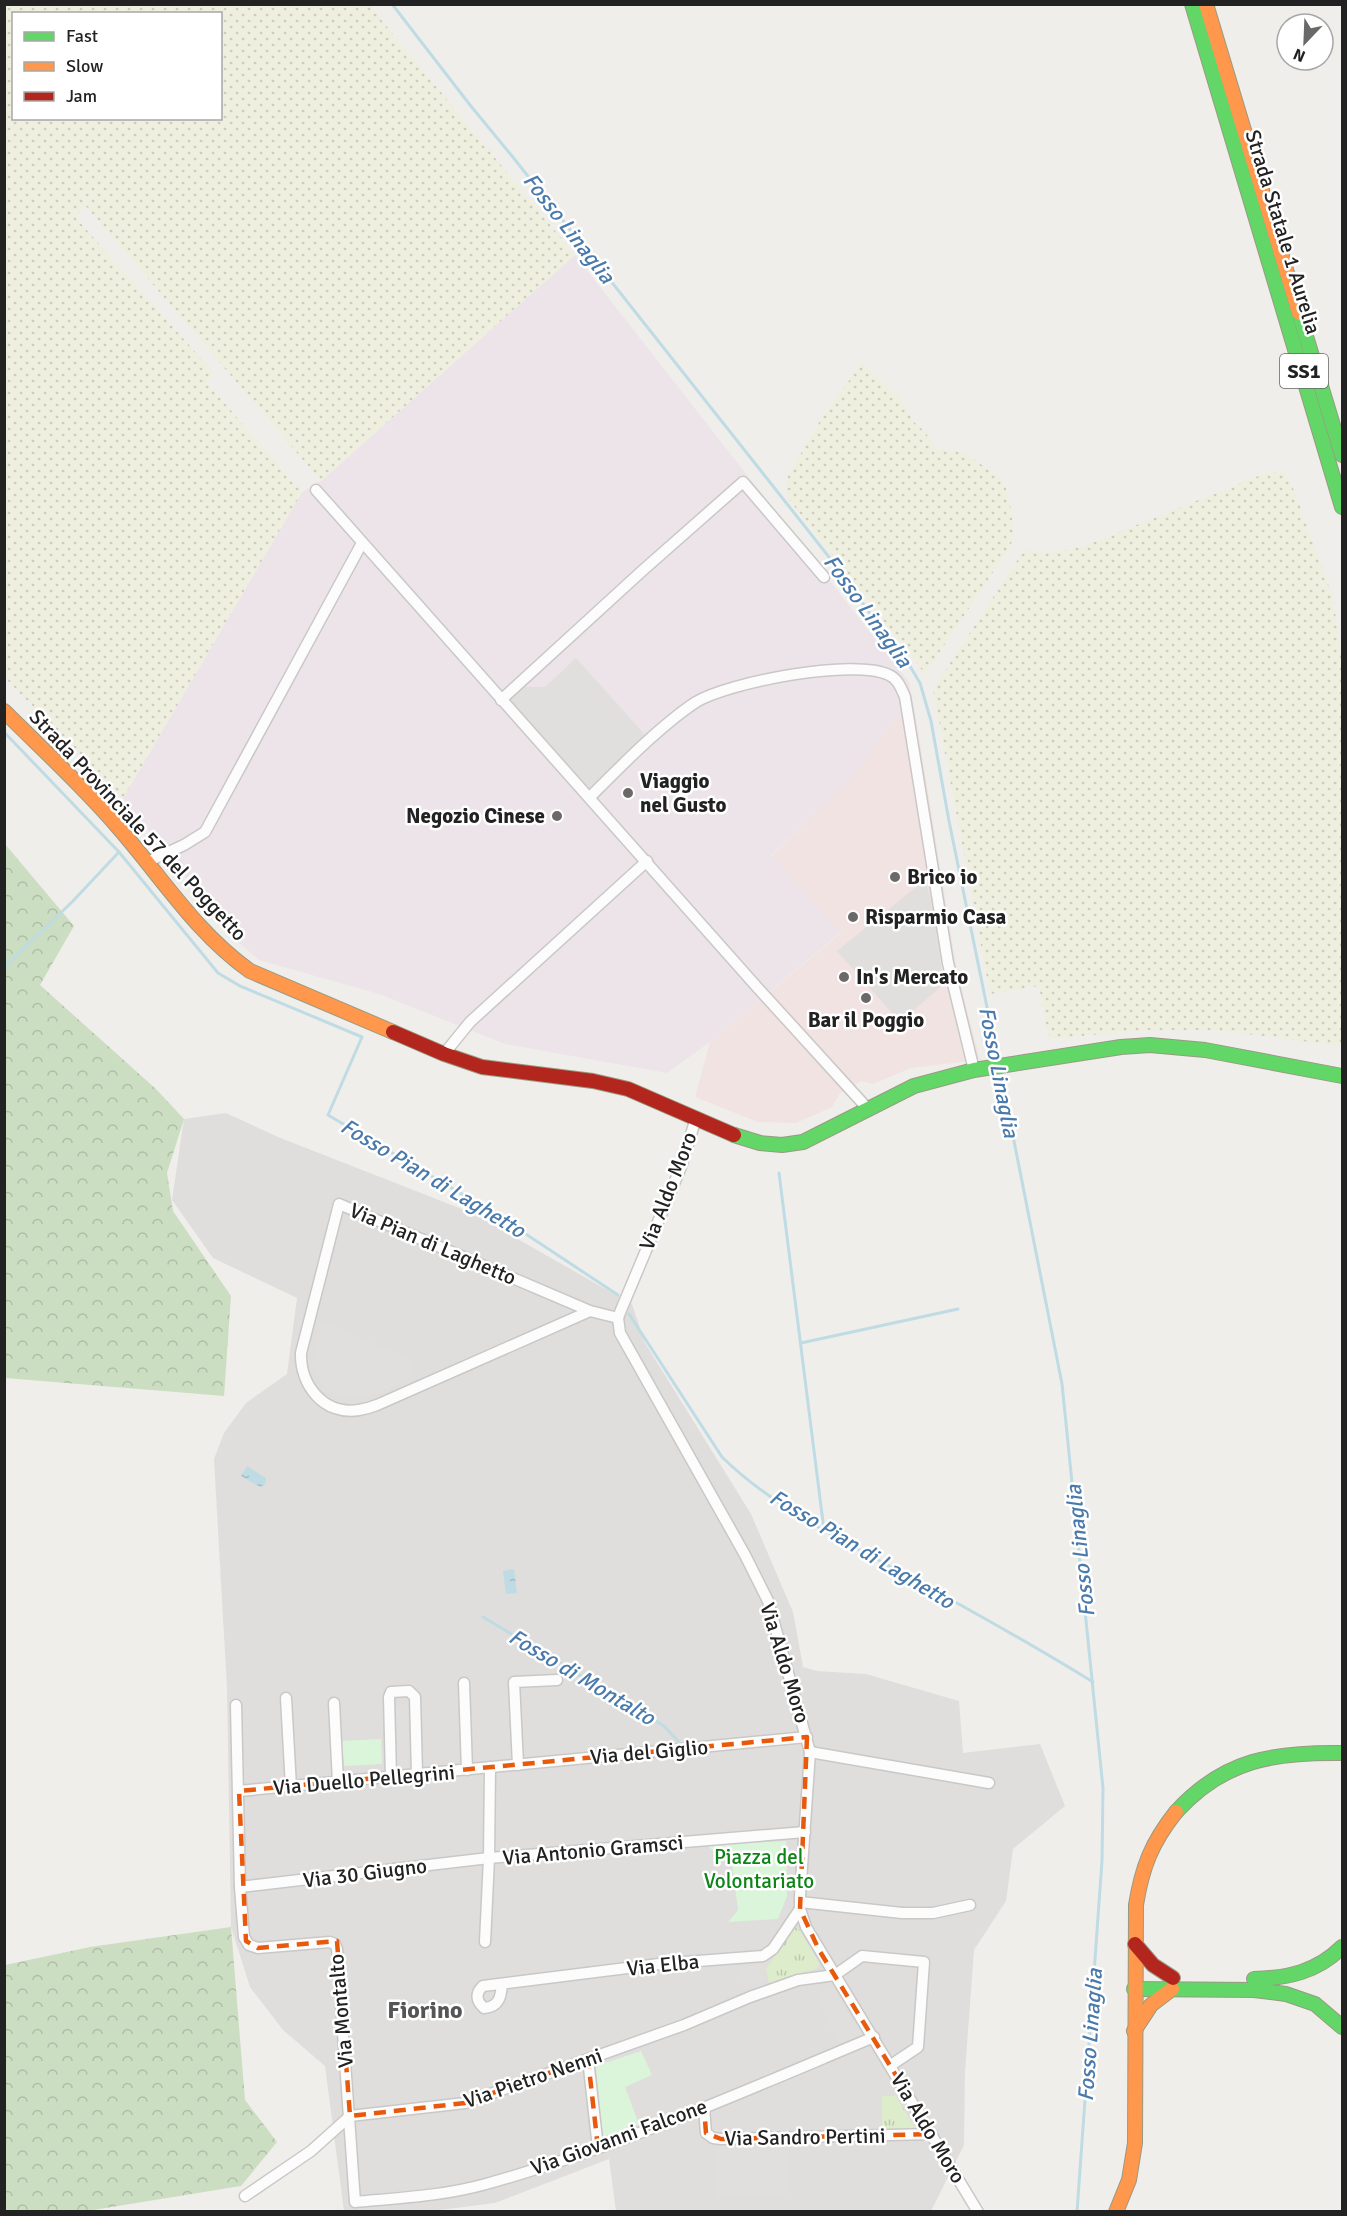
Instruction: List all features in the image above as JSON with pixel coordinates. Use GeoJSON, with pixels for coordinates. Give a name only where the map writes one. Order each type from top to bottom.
{"type":"FeatureCollection","features":[{"type":"Feature","properties":{"kind":"main road","name":"Strada Statale 1 Aurelia"},"geometry":{"type":"LineString","coordinates":[[1192,4],[1342,507]]}},
{"type":"Feature","properties":{"kind":"main road","name":"Strada Statale 1 Aurelia"},"geometry":{"type":"LineString","coordinates":[[1206,4],[1342,455]]}},
{"type":"Feature","properties":{"kind":"main road","name":"Strada Provinciale 57 del Poggetto"},"geometry":{"type":"LineString","coordinates":[[4,711],[102,810],[210,938],[236,962],[268,979],[444,1054],[495,1069],[611,1084],[647,1096],[753,1143],[792,1146],[914,1086],[979,1069],[1121,1047],[1184,1046],[1229,1052],[1342,1076]]}},
{"type":"Feature","properties":{"kind":"main road"},"geometry":{"type":"LineString","coordinates":[[1116,2211],[1129,2181],[1135,2143],[1136,1894],[1142,1868],[1163,1829],[1187,1799],[1218,1776],[1251,1761],[1297,1753],[1342,1753]]}},
{"type":"Feature","properties":{"kind":"main road"},"geometry":{"type":"LineString","coordinates":[[1135,1944],[1173,1984]]}},
{"type":"Feature","properties":{"kind":"main road"},"geometry":{"type":"LineString","coordinates":[[1134,2031],[1151,2005],[1173,1984],[1283,1978],[1321,1965],[1342,1947]]}},
{"type":"Feature","properties":{"kind":"main road"},"geometry":{"type":"LineString","coordinates":[[1134,1983],[1284,1992],[1317,2005],[1342,2027]]}},
{"type":"Feature","properties":{"kind":"street"},"geometry":{"type":"LineString","coordinates":[[501,700],[642,571],[744,482],[824,577]]}},
{"type":"Feature","properties":{"kind":"street"},"geometry":{"type":"LineString","coordinates":[[316,490],[868,1109]]}},
{"type":"Feature","properties":{"kind":"street"},"geometry":{"type":"LineString","coordinates":[[147,862],[184,845],[205,832],[362,543]]}},
{"type":"Feature","properties":{"kind":"street"},"geometry":{"type":"LineString","coordinates":[[590,797],[634,754],[698,701],[724,691],[791,675],[835,670],[877,670],[891,676],[899,684],[905,696],[948,963],[967,1041],[979,1069]]}},
{"type":"Feature","properties":{"kind":"street"},"geometry":{"type":"LineString","coordinates":[[444,1054],[470,1023],[647,861]]}},
{"type":"Feature","properties":{"kind":"street","name":"Via Aldo Moro"},"geometry":{"type":"LineString","coordinates":[[696,1118],[681,1167],[618,1318],[620,1333],[758,1577],[768,1601],[810,1752],[800,1906],[806,1927],[978,2211]]}},
{"type":"Feature","properties":{"kind":"street","name":"Via Pian di Laghetto"},"geometry":{"type":"LineString","coordinates":[[590,1311],[360,1410],[341,1410],[322,1401],[308,1388],[301,1370],[301,1353],[339,1204],[590,1311],[618,1318]]}},
{"type":"Feature","properties":{"kind":"street"},"geometry":{"type":"LineString","coordinates":[[518,1765],[514,1682],[556,1680]]}},
{"type":"Feature","properties":{"kind":"street"},"geometry":{"type":"LineString","coordinates":[[464,1683],[467,1770]]}},
{"type":"Feature","properties":{"kind":"street"},"geometry":{"type":"LineString","coordinates":[[391,1777],[389,1697],[391,1692],[409,1691],[415,1697],[417,1774]]}},
{"type":"Feature","properties":{"kind":"street"},"geometry":{"type":"LineString","coordinates":[[286,1698],[291,1787]]}},
{"type":"Feature","properties":{"kind":"street"},"geometry":{"type":"LineString","coordinates":[[334,1703],[338,1782]]}},
{"type":"Feature","properties":{"kind":"street"},"geometry":{"type":"LineString","coordinates":[[236,1705],[240,1887]]}},
{"type":"Feature","properties":{"kind":"street","name":"Via del Giglio"},"geometry":{"type":"LineString","coordinates":[[490,1767],[807,1737]]}},
{"type":"Feature","properties":{"kind":"street"},"geometry":{"type":"LineString","coordinates":[[810,1752],[989,1783]]}},
{"type":"Feature","properties":{"kind":"street"},"geometry":{"type":"LineString","coordinates":[[485,1941],[490,1767]]}},
{"type":"Feature","properties":{"kind":"street","name":"Via Duello Pellegrini"},"geometry":{"type":"LineString","coordinates":[[239,1791],[490,1767]]}},
{"type":"Feature","properties":{"kind":"street","name":"Via Antonio Gramsci"},"geometry":{"type":"LineString","coordinates":[[489,1858],[805,1832]]}},
{"type":"Feature","properties":{"kind":"street","name":"Via 30 Giugno"},"geometry":{"type":"LineString","coordinates":[[240,1887],[489,1858]]}},
{"type":"Feature","properties":{"kind":"street","name":"Via Montalto"},"geometry":{"type":"LineString","coordinates":[[240,1887],[244,1937],[249,1945],[258,1948],[330,1942],[335,1944],[350,2116]]}},
{"type":"Feature","properties":{"kind":"street"},"geometry":{"type":"LineString","coordinates":[[800,1906],[933,1913],[970,1905]]}},
{"type":"Feature","properties":{"kind":"street","name":"Via Elba"},"geometry":{"type":"LineString","coordinates":[[502,1984],[659,1964],[763,1956],[773,1949],[800,1906]]}},
{"type":"Feature","properties":{"kind":"street"},"geometry":{"type":"LineString","coordinates":[[835,1975],[862,1956],[924,1962],[918,2047],[891,2065]]}},
{"type":"Feature","properties":{"kind":"street","name":"Via Pietro Nenni"},"geometry":{"type":"LineString","coordinates":[[350,2116],[465,2103],[798,1980],[835,1975]]}},
{"type":"Feature","properties":{"kind":"street","name":"Via Giovanni Falcone"},"geometry":{"type":"LineString","coordinates":[[350,2116],[355,2202],[435,2194],[484,2184],[598,2148],[874,2037]]}},
{"type":"Feature","properties":{"kind":"street"},"geometry":{"type":"LineString","coordinates":[[588,2059],[598,2148]]}},
{"type":"Feature","properties":{"kind":"street","name":"Via Sandro Pertini"},"geometry":{"type":"LineString","coordinates":[[704,2107],[706,2133],[712,2138],[932,2134]]}},
{"type":"Feature","properties":{"kind":"street"},"geometry":{"type":"LineString","coordinates":[[246,2196],[311,2151],[350,2116]]}},
{"type":"Feature","properties":{"kind":"highlighted area"},"geometry":{"type":"Polygon","coordinates":[[[807,1737],[800,1909],[819,1950],[932,2134],[721,2139],[706,2133],[704,2107],[598,2148],[588,2059],[465,2103],[350,2116],[337,1941],[258,1948],[246,1941],[239,1791],[807,1737]]]}},
{"type":"Feature","properties":{"kind":"shaded area"},"geometry":{"type":"Polygon","coordinates":[[[575,255],[909,682],[915,712],[896,717],[847,783],[771,856],[841,932],[710,1042],[667,1073],[505,1044],[379,994],[259,960],[232,937],[123,798],[302,492],[321,481],[575,255]]]}},
{"type":"Feature","properties":{"kind":"shaded area"},"geometry":{"type":"Polygon","coordinates":[[[576,658],[647,737],[590,789],[510,701],[525,687],[545,687],[576,658]]]}},
{"type":"Feature","properties":{"kind":"shaded area"},"geometry":{"type":"Polygon","coordinates":[[[915,712],[957,971],[980,1060],[911,1068],[873,1084],[861,1081],[840,1093],[832,1107],[796,1123],[758,1122],[695,1097],[710,1042],[841,933],[771,857],[847,782],[896,717],[915,712]]]}},
{"type":"Feature","properties":{"kind":"shaded area"},"geometry":{"type":"Polygon","coordinates":[[[925,880],[931,901],[944,984],[900,1022],[837,951],[925,880]]]}},
{"type":"Feature","properties":{"kind":"shaded area"},"geometry":{"type":"Polygon","coordinates":[[[226,1113],[278,1137],[472,1213],[632,1304],[645,1343],[751,1514],[793,1612],[803,1667],[817,1671],[866,1674],[959,1701],[963,1753],[1040,1744],[1065,1806],[1013,1849],[1006,1901],[974,1950],[965,2072],[964,2145],[931,2211],[616,2211],[609,2159],[495,2203],[424,2212],[344,2211],[325,2066],[283,2030],[250,1987],[231,1927],[227,1688],[214,1459],[224,1433],[246,1403],[287,1374],[297,1298],[213,1258],[172,1200],[184,1119],[226,1113]]]}},
{"type":"Feature","properties":{"kind":"shaded area"},"geometry":{"type":"Polygon","coordinates":[[[320,1320],[415,1361],[411,1375],[384,1391],[363,1398],[346,1397],[331,1392],[319,1380],[312,1367],[320,1320]]]}},
{"type":"Feature","properties":{"kind":"shaded area"},"geometry":{"type":"Polygon","coordinates":[[[408,1704],[409,1768],[393,1770],[392,1705],[408,1704]]]}},
{"type":"Feature","properties":{"kind":"shaded area"},"geometry":{"type":"Polygon","coordinates":[[[763,1964],[765,1982],[743,1984],[741,1967],[763,1964]]]}},
{"type":"Feature","properties":{"kind":"shaded area"},"geometry":{"type":"Polygon","coordinates":[[[833,1988],[861,2035],[837,2044],[816,1993],[833,1988]]]}},
{"type":"Feature","properties":{"kind":"shaded area"},"geometry":{"type":"Polygon","coordinates":[[[788,2145],[789,2196],[717,2197],[716,2146],[788,2145]]]}},
{"type":"Feature","properties":{"kind":"green space"},"geometry":{"type":"Polygon","coordinates":[[[4,5],[369,5],[575,255],[321,481],[85,205],[76,218],[214,373],[207,383],[302,492],[123,798],[5,678],[4,5]]]}},
{"type":"Feature","properties":{"kind":"green space"},"geometry":{"type":"Polygon","coordinates":[[[862,363],[898,396],[915,423],[925,432],[937,450],[965,453],[999,477],[1006,488],[1011,509],[1014,534],[1010,547],[925,674],[787,497],[785,481],[821,419],[862,363]]]}},
{"type":"Feature","properties":{"kind":"green space"},"geometry":{"type":"Polygon","coordinates":[[[1283,471],[1295,492],[1333,598],[1342,660],[1342,1046],[1214,1030],[1148,1030],[1049,1039],[1039,986],[990,994],[933,689],[1024,550],[1050,553],[1084,546],[1266,473],[1283,471]]]}},
{"type":"Feature","properties":{"kind":"green space"},"geometry":{"type":"Polygon","coordinates":[[[5,844],[74,926],[40,985],[156,1089],[184,1119],[167,1173],[173,1211],[231,1296],[224,1396],[5,1378],[5,844]]]}},
{"type":"Feature","properties":{"kind":"green space"},"geometry":{"type":"Polygon","coordinates":[[[381,1739],[382,1764],[344,1766],[342,1741],[381,1739]]]}},
{"type":"Feature","properties":{"kind":"green space","name":"Piazza del Volontariato"},"geometry":{"type":"Polygon","coordinates":[[[786,1841],[787,1896],[778,1919],[728,1922],[738,1910],[732,1865],[706,1845],[786,1841]]]}},
{"type":"Feature","properties":{"kind":"green space"},"geometry":{"type":"Polygon","coordinates":[[[231,1927],[245,2100],[277,2142],[241,2186],[87,2211],[5,2211],[5,1965],[90,1947],[231,1927]]]}},
{"type":"Feature","properties":{"kind":"green space"},"geometry":{"type":"Polygon","coordinates":[[[795,1927],[799,1929],[819,1963],[818,1968],[769,1983],[766,1969],[795,1927]]]}},
{"type":"Feature","properties":{"kind":"green space"},"geometry":{"type":"Polygon","coordinates":[[[641,2051],[652,2075],[625,2087],[639,2124],[603,2137],[596,2066],[641,2051]]]}},
{"type":"Feature","properties":{"kind":"green space"},"geometry":{"type":"Polygon","coordinates":[[[895,2095],[916,2129],[882,2130],[882,2096],[895,2095]]]}},
{"type":"Feature","properties":{"kind":"water"},"geometry":{"type":"Polygon","coordinates":[[[247,1466],[266,1478],[265,1485],[260,1487],[241,1476],[247,1466]]]}},
{"type":"Feature","properties":{"kind":"water"},"geometry":{"type":"Polygon","coordinates":[[[514,1569],[517,1593],[506,1594],[503,1571],[514,1569]]]}},
{"type":"Feature","properties":{"kind":"waterway","name":"Fosso Linaglia"},"geometry":{"type":"LineString","coordinates":[[392,4],[829,557],[872,616],[898,646],[920,683],[931,721],[998,1061]]}},
{"type":"Feature","properties":{"kind":"waterway","name":"Fosso Pian di Laghetto"},"geometry":{"type":"LineString","coordinates":[[4,732],[119,852],[218,973],[240,986],[362,1037],[328,1115],[494,1213],[618,1295]]}},
{"type":"Feature","properties":{"kind":"waterway"},"geometry":{"type":"LineString","coordinates":[[4,968],[73,901],[119,852]]}},
{"type":"Feature","properties":{"kind":"waterway","name":"Fosso Linaglia"},"geometry":{"type":"LineString","coordinates":[[1000,1070],[1062,1384],[1103,1788],[1102,1861],[1077,2212]]}},
{"type":"Feature","properties":{"kind":"waterway"},"geometry":{"type":"LineString","coordinates":[[779,1173],[824,1530]]}},
{"type":"Feature","properties":{"kind":"waterway"},"geometry":{"type":"LineString","coordinates":[[801,1343],[958,1309]]}},
{"type":"Feature","properties":{"kind":"waterway","name":"Fosso Pian di Laghetto"},"geometry":{"type":"LineString","coordinates":[[629,1314],[722,1457],[742,1475],[785,1507],[831,1535],[951,1599],[1093,1682]]}},
{"type":"Feature","properties":{"kind":"waterway","name":"Fosso di Montalto"},"geometry":{"type":"LineString","coordinates":[[483,1617],[664,1726],[678,1741]]}},
{"type":"Feature","properties":{"kind":"traffic: fast"},"geometry":{"type":"LineString","coordinates":[[1192,4],[1342,507]]}},
{"type":"Feature","properties":{"kind":"traffic: fast"},"geometry":{"type":"LineString","coordinates":[[1299,313],[1342,455]]}},
{"type":"Feature","properties":{"kind":"traffic: fast"},"geometry":{"type":"LineString","coordinates":[[734,1135],[760,1143],[782,1145],[803,1142],[914,1086],[974,1070],[1121,1047],[1150,1045],[1205,1050],[1342,1076]]}},
{"type":"Feature","properties":{"kind":"traffic: fast"},"geometry":{"type":"LineString","coordinates":[[1176,1812],[1194,1794],[1213,1780],[1252,1762],[1295,1754],[1342,1753]]}},
{"type":"Feature","properties":{"kind":"traffic: fast"},"geometry":{"type":"LineString","coordinates":[[1254,1979],[1301,1972],[1332,1956],[1342,1947]]}},
{"type":"Feature","properties":{"kind":"traffic: fast"},"geometry":{"type":"LineString","coordinates":[[1134,1989],[1254,1990],[1286,1994],[1315,2004],[1342,2027]]}},
{"type":"Feature","properties":{"kind":"traffic: slow"},"geometry":{"type":"LineString","coordinates":[[1206,4],[1299,313]]}},
{"type":"Feature","properties":{"kind":"traffic: slow"},"geometry":{"type":"LineString","coordinates":[[4,711],[104,811],[179,903],[230,956],[250,971],[393,1032]]}},
{"type":"Feature","properties":{"kind":"traffic: slow"},"geometry":{"type":"LineString","coordinates":[[1116,2212],[1129,2180],[1135,2143],[1136,1905],[1141,1879],[1149,1856],[1160,1834],[1176,1812]]}},
{"type":"Feature","properties":{"kind":"traffic: slow"},"geometry":{"type":"LineString","coordinates":[[1134,2031],[1151,2005],[1172,1989]]}},
{"type":"Feature","properties":{"kind":"traffic: jam"},"geometry":{"type":"LineString","coordinates":[[393,1032],[444,1054],[482,1067],[593,1081],[628,1089],[734,1135]]}},
{"type":"Feature","properties":{"kind":"traffic: jam"},"geometry":{"type":"LineString","coordinates":[[1135,1944],[1153,1965],[1173,1978]]}},
{"type":"Feature","properties":{"kind":"place","name":"Viaggio nel Gusto"},"geometry":{"type":"Point","coordinates":[628,793]}},
{"type":"Feature","properties":{"kind":"place","name":"Negozio Cinese"},"geometry":{"type":"Point","coordinates":[557,816]}},
{"type":"Feature","properties":{"kind":"place","name":"Brico io"},"geometry":{"type":"Point","coordinates":[895,877]}},
{"type":"Feature","properties":{"kind":"place","name":"Risparmio Casa"},"geometry":{"type":"Point","coordinates":[853,917]}},
{"type":"Feature","properties":{"kind":"place","name":"In's Mercato"},"geometry":{"type":"Point","coordinates":[844,977]}},
{"type":"Feature","properties":{"kind":"place","name":"Bar il Poggio"},"geometry":{"type":"Point","coordinates":[866,998]}},
{"type":"Feature","properties":{"kind":"district","name":"Fiorino"},"geometry":{"type":"Point","coordinates":[425,2010]}}]}
